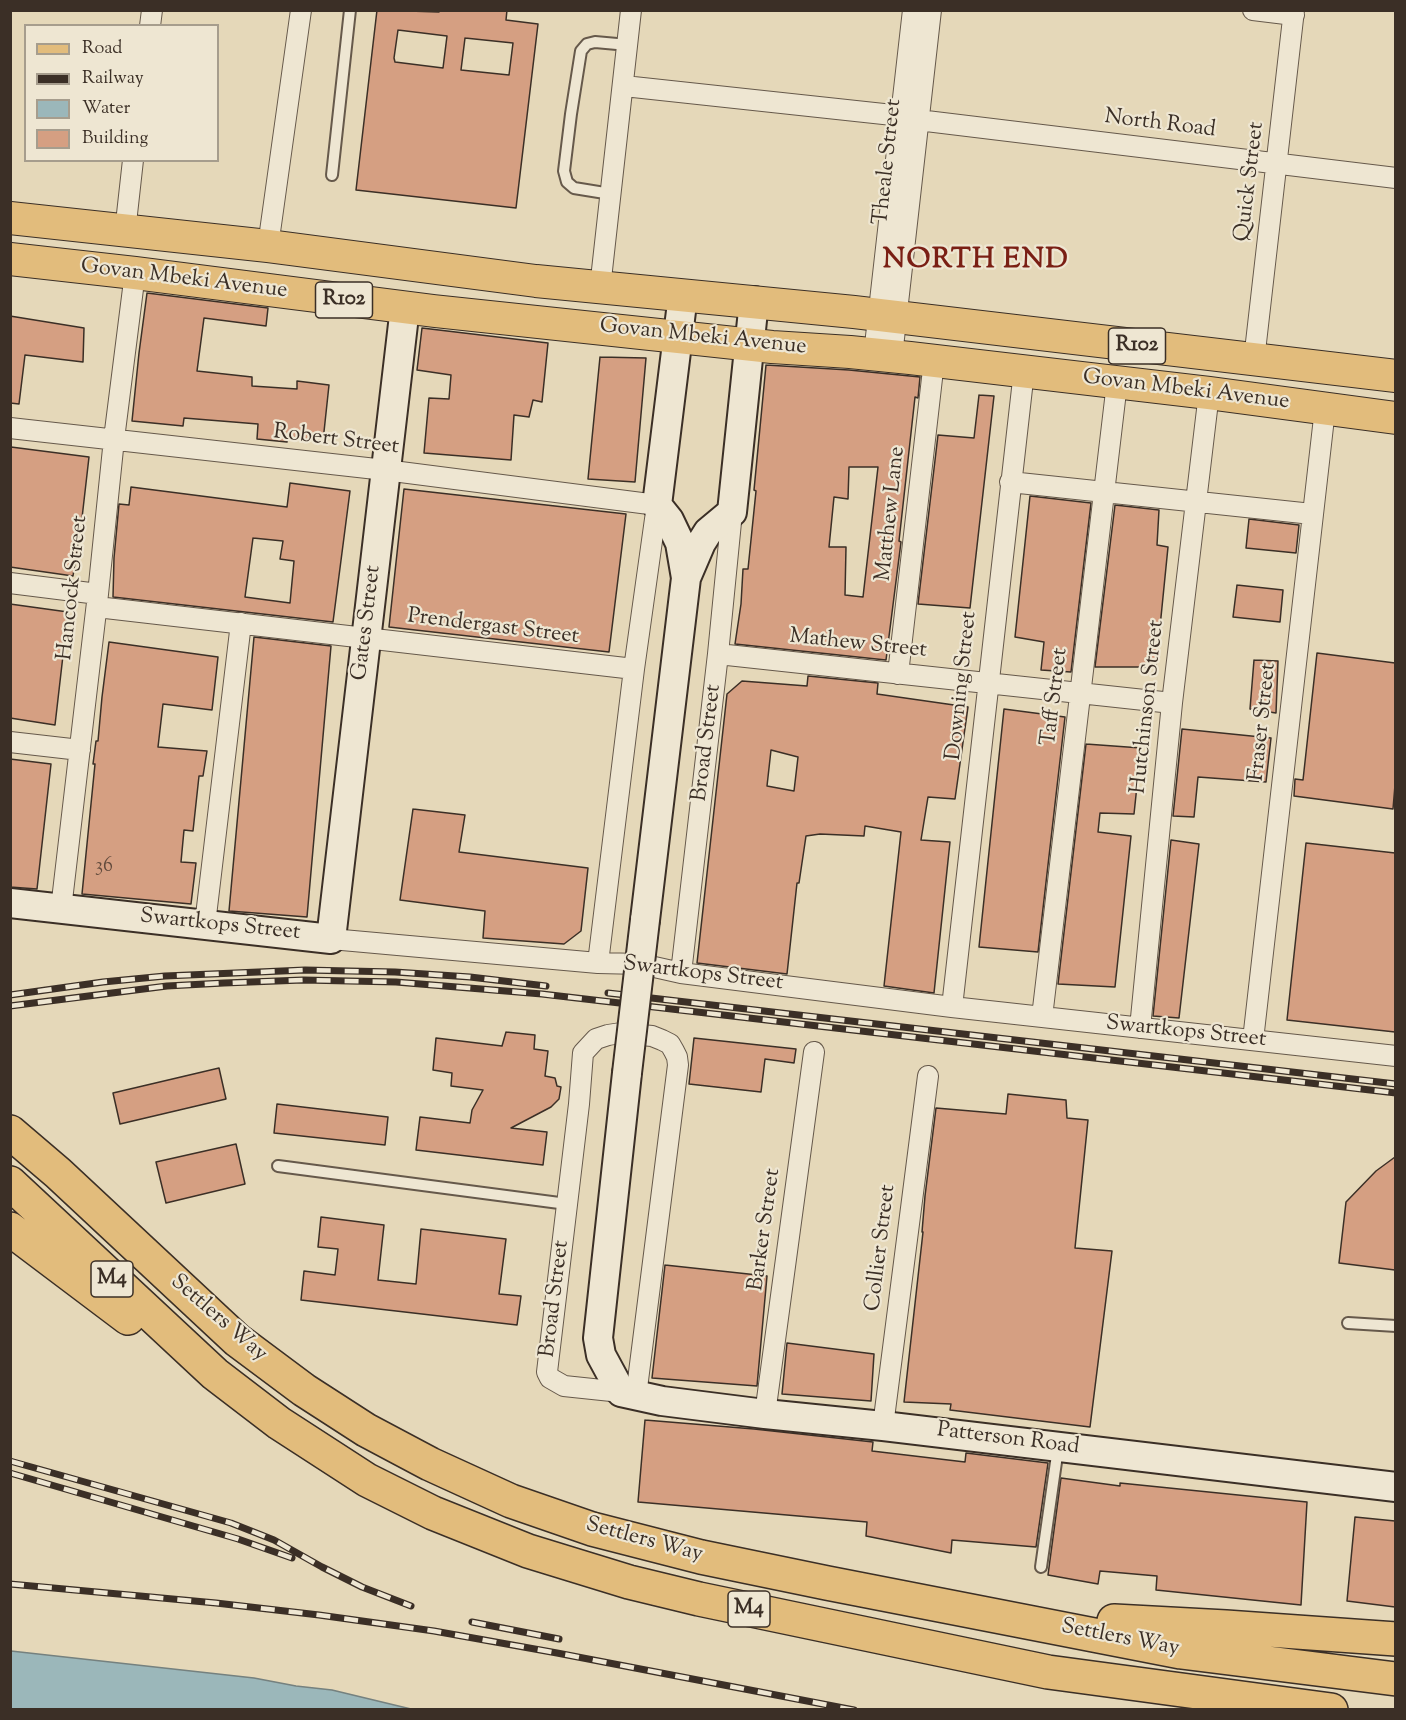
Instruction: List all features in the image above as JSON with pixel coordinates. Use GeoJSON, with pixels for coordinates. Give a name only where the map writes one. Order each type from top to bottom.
{"type":"FeatureCollection","features":[{"type":"Feature","properties":{"kind":"highway","name":"Settlers Way"},"geometry":{"type":"LineString","coordinates":[[11,1132],[237,1340],[304,1390],[366,1430],[430,1464],[511,1501],[592,1529],[701,1557],[827,1583],[1180,1652],[1395,1679]]}},
{"type":"Feature","properties":{"kind":"highway","name":"Settlers Way"},"geometry":{"type":"LineString","coordinates":[[10,1183],[215,1374],[279,1423],[367,1480],[433,1512],[528,1551],[629,1582],[687,1596],[1048,1672],[1331,1710]]}},
{"type":"Feature","properties":{"kind":"highway"},"geometry":{"type":"LineString","coordinates":[[10,1229],[133,1322],[176,1352],[215,1374]]}},
{"type":"Feature","properties":{"kind":"highway"},"geometry":{"type":"LineString","coordinates":[[998,1616],[1226,1627],[1395,1640]]}},
{"type":"Feature","properties":{"kind":"highway"},"geometry":{"type":"LineString","coordinates":[[1048,1672],[1146,1710]]}},
{"type":"Feature","properties":{"kind":"main road","name":"Govan Mbeki Avenue"},"geometry":{"type":"LineString","coordinates":[[10,218],[268,246],[600,288],[681,317],[887,336],[934,361],[1117,383],[1390,411]]}},
{"type":"Feature","properties":{"kind":"main road","name":"Govan Mbeki Avenue"},"geometry":{"type":"LineString","coordinates":[[10,259],[405,307],[681,317],[887,336],[1254,360],[1395,376]]}},
{"type":"Feature","properties":{"kind":"street"},"geometry":{"type":"LineString","coordinates":[[268,246],[301,10]]}},
{"type":"Feature","properties":{"kind":"street"},"geometry":{"type":"LineString","coordinates":[[600,288],[631,10]]}},
{"type":"Feature","properties":{"kind":"street","name":"Theale Street"},"geometry":{"type":"LineString","coordinates":[[887,336],[910,118],[913,10]]}},
{"type":"Feature","properties":{"kind":"street","name":"Theale Street"},"geometry":{"type":"LineString","coordinates":[[910,118],[931,10]]}},
{"type":"Feature","properties":{"kind":"street"},"geometry":{"type":"LineString","coordinates":[[1253,10],[1294,13]]}},
{"type":"Feature","properties":{"kind":"street","name":"Quick Street"},"geometry":{"type":"LineString","coordinates":[[1254,360],[1294,13]]}},
{"type":"Feature","properties":{"kind":"street","name":"North Road"},"geometry":{"type":"LineString","coordinates":[[624,86],[910,118],[1395,178]]}},
{"type":"Feature","properties":{"kind":"street"},"geometry":{"type":"LineString","coordinates":[[125,232],[133,162]]}},
{"type":"Feature","properties":{"kind":"street","name":"Hancock Street"},"geometry":{"type":"LineString","coordinates":[[61,909],[135,273]]}},
{"type":"Feature","properties":{"kind":"street","name":"Gates Street"},"geometry":{"type":"LineString","coordinates":[[331,939],[405,307]]}},
{"type":"Feature","properties":{"kind":"street"},"geometry":{"type":"LineString","coordinates":[[597,963],[681,317]]}},
{"type":"Feature","properties":{"kind":"street","name":"Broad Street"},"geometry":{"type":"LineString","coordinates":[[681,973],[718,654],[751,325]]}},
{"type":"Feature","properties":{"kind":"street","name":"Matthew Lane"},"geometry":{"type":"LineString","coordinates":[[898,674],[934,361]]}},
{"type":"Feature","properties":{"kind":"street","name":"Downing Street"},"geometry":{"type":"LineString","coordinates":[[952,1007],[1024,371]]}},
{"type":"Feature","properties":{"kind":"street","name":"Taff Street"},"geometry":{"type":"LineString","coordinates":[[1042,1017],[1117,383]]}},
{"type":"Feature","properties":{"kind":"street","name":"Hutchinson Street"},"geometry":{"type":"LineString","coordinates":[[1140,1028],[1172,703],[1209,393]]}},
{"type":"Feature","properties":{"kind":"street","name":"Fraser Street"},"geometry":{"type":"LineString","coordinates":[[1253,1040],[1312,514],[1327,404]]}},
{"type":"Feature","properties":{"kind":"street","name":"Robert Street"},"geometry":{"type":"LineString","coordinates":[[10,428],[385,470],[657,505]]}},
{"type":"Feature","properties":{"kind":"street"},"geometry":{"type":"LineString","coordinates":[[1010,482],[1312,514]]}},
{"type":"Feature","properties":{"kind":"street","name":"Broad Street"},"geometry":{"type":"LineString","coordinates":[[657,505],[669,520],[680,543],[686,578]]}},
{"type":"Feature","properties":{"kind":"street","name":"Broad Street"},"geometry":{"type":"LineString","coordinates":[[629,1394],[601,1355],[598,1338],[627,1073],[686,578],[700,543],[708,532],[732,512]]}},
{"type":"Feature","properties":{"kind":"street","name":"Prendergast Street"},"geometry":{"type":"LineString","coordinates":[[10,583],[241,623],[634,669]]}},
{"type":"Feature","properties":{"kind":"street"},"geometry":{"type":"LineString","coordinates":[[205,924],[241,623]]}},
{"type":"Feature","properties":{"kind":"street","name":"Mathew Street"},"geometry":{"type":"LineString","coordinates":[[718,654],[1172,703]]}},
{"type":"Feature","properties":{"kind":"street"},"geometry":{"type":"LineString","coordinates":[[10,742],[80,750]]}},
{"type":"Feature","properties":{"kind":"street","name":"Swartkops Street"},"geometry":{"type":"LineString","coordinates":[[10,903],[331,939],[597,963],[641,964],[681,973],[952,1007],[1395,1056]]}},
{"type":"Feature","properties":{"kind":"street","name":"Broad Street"},"geometry":{"type":"LineString","coordinates":[[614,1034],[652,1036],[670,1044],[677,1057],[678,1065],[629,1394],[564,1386],[550,1378],[548,1372],[583,1053],[596,1039],[614,1034]]}},
{"type":"Feature","properties":{"kind":"street","name":"Barker Street"},"geometry":{"type":"LineString","coordinates":[[765,1414],[814,1052]]}},
{"type":"Feature","properties":{"kind":"street","name":"Collier Street"},"geometry":{"type":"LineString","coordinates":[[883,1426],[928,1076]]}},
{"type":"Feature","properties":{"kind":"street","name":"Patterson Road"},"geometry":{"type":"LineString","coordinates":[[629,1394],[662,1401],[765,1414],[1395,1486]]}},
{"type":"Feature","properties":{"kind":"lane"},"geometry":{"type":"LineString","coordinates":[[332,175],[350,10]]}},
{"type":"Feature","properties":{"kind":"lane"},"geometry":{"type":"LineString","coordinates":[[610,194],[574,188],[567,182],[564,171],[569,125],[581,51],[587,44],[594,42],[628,45]]}},
{"type":"Feature","properties":{"kind":"lane"},"geometry":{"type":"LineString","coordinates":[[369,270],[483,285]]}},
{"type":"Feature","properties":{"kind":"lane"},"geometry":{"type":"LineString","coordinates":[[829,340],[887,336]]}},
{"type":"Feature","properties":{"kind":"lane"},"geometry":{"type":"LineString","coordinates":[[278,1166],[567,1204]]}},
{"type":"Feature","properties":{"kind":"lane"},"geometry":{"type":"LineString","coordinates":[[1348,1323],[1395,1326]]}},
{"type":"Feature","properties":{"kind":"lane"},"geometry":{"type":"LineString","coordinates":[[1041,1567],[1059,1446]]}},
{"type":"Feature","properties":{"kind":"water"},"geometry":{"type":"Polygon","coordinates":[[[11,1651],[254,1678],[332,1690],[411,1709],[11,1709],[11,1651]]]}},
{"type":"Feature","properties":{"kind":"building"},"geometry":{"type":"Polygon","coordinates":[[[377,10],[439,12],[439,10],[507,10],[506,20],[538,24],[516,208],[356,190],[377,10]],[[398,30],[395,62],[443,68],[447,36],[398,30]],[[465,38],[461,70],[509,75],[513,43],[465,38]]]}},
{"type":"Feature","properties":{"kind":"building"},"geometry":{"type":"Polygon","coordinates":[[[147,293],[268,308],[266,326],[204,318],[197,371],[252,377],[252,386],[297,389],[297,381],[329,385],[323,441],[288,438],[287,442],[257,439],[258,424],[184,418],[183,426],[132,421],[147,293]]]}},
{"type":"Feature","properties":{"kind":"building"},"geometry":{"type":"Polygon","coordinates":[[[10,316],[84,328],[83,362],[25,355],[19,404],[10,403],[10,316]]]}},
{"type":"Feature","properties":{"kind":"building"},"geometry":{"type":"Polygon","coordinates":[[[422,328],[548,343],[542,402],[533,400],[529,417],[514,415],[511,460],[424,453],[429,398],[449,399],[451,375],[417,370],[422,328]]]}},
{"type":"Feature","properties":{"kind":"building"},"geometry":{"type":"Polygon","coordinates":[[[600,357],[646,358],[635,482],[588,479],[600,357]]]}},
{"type":"Feature","properties":{"kind":"building"},"geometry":{"type":"Polygon","coordinates":[[[766,365],[920,377],[918,398],[915,397],[899,541],[901,542],[886,660],[735,644],[743,569],[748,569],[756,491],[754,490],[766,365]],[[849,467],[848,499],[834,497],[829,547],[846,547],[845,595],[863,597],[878,467],[849,467]]]}},
{"type":"Feature","properties":{"kind":"building"},"geometry":{"type":"Polygon","coordinates":[[[979,395],[994,396],[970,608],[918,604],[938,435],[974,438],[979,395]]]}},
{"type":"Feature","properties":{"kind":"building"},"geometry":{"type":"Polygon","coordinates":[[[11,447],[89,457],[73,576],[10,567],[11,447]]]}},
{"type":"Feature","properties":{"kind":"building"},"geometry":{"type":"Polygon","coordinates":[[[290,483],[350,491],[333,622],[113,597],[119,504],[129,505],[131,487],[287,507],[290,483]],[[253,538],[245,597],[290,603],[294,561],[280,559],[283,541],[253,538]]]}},
{"type":"Feature","properties":{"kind":"building"},"geometry":{"type":"Polygon","coordinates":[[[404,489],[626,514],[609,652],[389,627],[404,489]]]}},
{"type":"Feature","properties":{"kind":"building"},"geometry":{"type":"Polygon","coordinates":[[[1030,496],[1091,503],[1071,672],[1041,670],[1044,642],[1015,637],[1030,496]]]}},
{"type":"Feature","properties":{"kind":"building"},"geometry":{"type":"Polygon","coordinates":[[[1115,505],[1159,510],[1157,545],[1168,547],[1156,667],[1095,667],[1115,505]]]}},
{"type":"Feature","properties":{"kind":"building"},"geometry":{"type":"Polygon","coordinates":[[[1249,519],[1299,525],[1296,553],[1246,548],[1249,519]]]}},
{"type":"Feature","properties":{"kind":"building"},"geometry":{"type":"Polygon","coordinates":[[[1237,585],[1283,590],[1280,622],[1233,617],[1237,585]]]}},
{"type":"Feature","properties":{"kind":"building"},"geometry":{"type":"Polygon","coordinates":[[[10,604],[68,612],[55,725],[10,718],[10,604]]]}},
{"type":"Feature","properties":{"kind":"building"},"geometry":{"type":"Polygon","coordinates":[[[254,637],[331,646],[307,917],[229,911],[254,637]]]}},
{"type":"Feature","properties":{"kind":"building"},"geometry":{"type":"Polygon","coordinates":[[[109,642],[218,657],[212,710],[163,704],[158,747],[207,751],[203,776],[199,776],[193,831],[184,830],[181,862],[196,863],[191,904],[82,894],[95,764],[93,764],[96,741],[98,741],[109,642]]]}},
{"type":"Feature","properties":{"kind":"building"},"geometry":{"type":"Polygon","coordinates":[[[1317,653],[1395,663],[1393,809],[1294,796],[1295,779],[1303,780],[1317,653]]]}},
{"type":"Feature","properties":{"kind":"building"},"geometry":{"type":"Polygon","coordinates":[[[1254,660],[1278,661],[1276,713],[1250,709],[1254,660]]]}},
{"type":"Feature","properties":{"kind":"building"},"geometry":{"type":"Polygon","coordinates":[[[808,676],[878,683],[877,694],[968,707],[955,799],[928,797],[921,840],[950,842],[934,993],[884,986],[901,832],[865,826],[864,836],[820,834],[806,836],[799,883],[797,883],[787,974],[697,963],[727,694],[742,681],[807,686],[808,676]],[[771,750],[767,786],[794,791],[798,757],[771,750]]]}},
{"type":"Feature","properties":{"kind":"building"},"geometry":{"type":"Polygon","coordinates":[[[1004,709],[1065,717],[1038,952],[979,947],[1004,709]]]}},
{"type":"Feature","properties":{"kind":"building"},"geometry":{"type":"Polygon","coordinates":[[[1182,729],[1271,738],[1266,782],[1198,777],[1194,817],[1173,816],[1182,729]]]}},
{"type":"Feature","properties":{"kind":"building"},"geometry":{"type":"Polygon","coordinates":[[[1086,744],[1141,748],[1134,814],[1100,813],[1098,832],[1131,836],[1115,987],[1058,984],[1086,744]]]}},
{"type":"Feature","properties":{"kind":"building"},"geometry":{"type":"Polygon","coordinates":[[[10,759],[51,764],[37,889],[10,887],[10,759]]]}},
{"type":"Feature","properties":{"kind":"building"},"geometry":{"type":"Polygon","coordinates":[[[413,809],[465,815],[459,852],[588,868],[581,931],[564,944],[483,938],[485,911],[400,900],[413,809]]]}},
{"type":"Feature","properties":{"kind":"building"},"geometry":{"type":"Polygon","coordinates":[[[1171,840],[1199,844],[1179,1018],[1153,1016],[1171,840]]]}},
{"type":"Feature","properties":{"kind":"building"},"geometry":{"type":"Polygon","coordinates":[[[1306,843],[1395,853],[1395,1032],[1287,1020],[1306,843]]]}},
{"type":"Feature","properties":{"kind":"building"},"geometry":{"type":"Polygon","coordinates":[[[506,1032],[535,1035],[534,1049],[548,1051],[545,1076],[555,1078],[557,1086],[561,1087],[559,1099],[551,1107],[511,1128],[547,1132],[543,1165],[416,1150],[420,1117],[470,1123],[472,1110],[483,1090],[451,1086],[452,1073],[433,1070],[436,1038],[502,1046],[506,1032]]]}},
{"type":"Feature","properties":{"kind":"building"},"geometry":{"type":"Polygon","coordinates":[[[694,1038],[796,1049],[794,1063],[765,1059],[761,1092],[689,1084],[694,1038]]]}},
{"type":"Feature","properties":{"kind":"building"},"geometry":{"type":"Polygon","coordinates":[[[219,1068],[226,1099],[120,1124],[113,1093],[219,1068]]]}},
{"type":"Feature","properties":{"kind":"building"},"geometry":{"type":"Polygon","coordinates":[[[1008,1094],[1066,1100],[1067,1118],[1088,1120],[1075,1248],[1112,1251],[1090,1427],[950,1410],[951,1404],[904,1402],[936,1108],[1006,1114],[1008,1094]]]}},
{"type":"Feature","properties":{"kind":"building"},"geometry":{"type":"Polygon","coordinates":[[[277,1104],[388,1117],[385,1145],[274,1133],[277,1104]]]}},
{"type":"Feature","properties":{"kind":"building"},"geometry":{"type":"Polygon","coordinates":[[[236,1144],[245,1184],[166,1203],[156,1162],[236,1144]]]}},
{"type":"Feature","properties":{"kind":"building"},"geometry":{"type":"Polygon","coordinates":[[[1395,1157],[1395,1270],[1339,1263],[1346,1202],[1376,1171],[1395,1157]]]}},
{"type":"Feature","properties":{"kind":"building"},"geometry":{"type":"Polygon","coordinates":[[[321,1217],[384,1225],[378,1280],[416,1284],[421,1229],[506,1239],[499,1294],[521,1296],[517,1325],[301,1300],[304,1271],[335,1275],[338,1249],[318,1247],[321,1217]]]}},
{"type":"Feature","properties":{"kind":"building"},"geometry":{"type":"Polygon","coordinates":[[[665,1265],[767,1276],[757,1386],[652,1378],[665,1265]]]}},
{"type":"Feature","properties":{"kind":"building"},"geometry":{"type":"Polygon","coordinates":[[[787,1343],[874,1354],[871,1401],[782,1394],[787,1343]]]}},
{"type":"Feature","properties":{"kind":"building"},"geometry":{"type":"Polygon","coordinates":[[[645,1420],[873,1442],[872,1451],[965,1462],[966,1453],[1048,1463],[1036,1547],[952,1540],[951,1553],[866,1536],[867,1522],[638,1502],[645,1420]]]}},
{"type":"Feature","properties":{"kind":"building"},"geometry":{"type":"Polygon","coordinates":[[[1061,1478],[1120,1486],[1120,1483],[1307,1502],[1301,1605],[1156,1590],[1157,1576],[1100,1571],[1098,1584],[1048,1575],[1061,1478]]]}},
{"type":"Feature","properties":{"kind":"building"},"geometry":{"type":"Polygon","coordinates":[[[1355,1517],[1395,1521],[1395,1607],[1347,1601],[1355,1517]]]}},
{"type":"Feature","properties":{"kind":"railway"},"geometry":{"type":"LineString","coordinates":[[10,995],[165,976],[305,970],[395,972],[470,977],[546,986]]}},
{"type":"Feature","properties":{"kind":"railway"},"geometry":{"type":"LineString","coordinates":[[10,1006],[167,986],[303,980],[396,982],[542,994],[1396,1093]]}},
{"type":"Feature","properties":{"kind":"railway"},"geometry":{"type":"LineString","coordinates":[[608,993],[1396,1084]]}},
{"type":"Feature","properties":{"kind":"railway"},"geometry":{"type":"LineString","coordinates":[[10,1461],[231,1523],[274,1540],[362,1587],[411,1606]]}},
{"type":"Feature","properties":{"kind":"railway"},"geometry":{"type":"LineString","coordinates":[[10,1473],[238,1539],[292,1558]]}},
{"type":"Feature","properties":{"kind":"railway"},"geometry":{"type":"LineString","coordinates":[[10,1584],[216,1603],[434,1631],[854,1710]]}},
{"type":"Feature","properties":{"kind":"railway"},"geometry":{"type":"LineString","coordinates":[[472,1622],[559,1639]]}},
{"type":"Feature","properties":{"kind":"district","name":"NORTH END"},"geometry":{"type":"Point","coordinates":[976,262]}}]}
